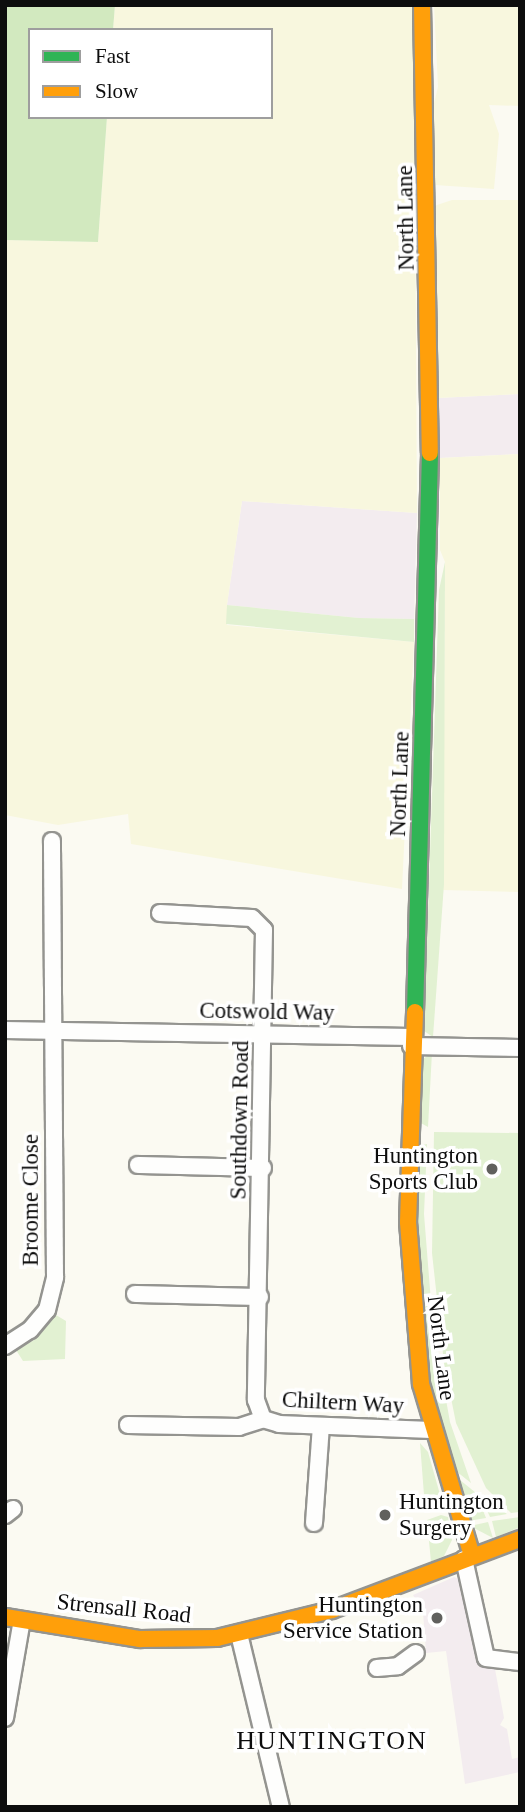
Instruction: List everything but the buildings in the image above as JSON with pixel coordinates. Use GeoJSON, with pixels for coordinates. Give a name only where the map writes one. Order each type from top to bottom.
{"type":"FeatureCollection","features":[{"type":"Feature","properties":{"kind":"street","name":"North Lane"},"geometry":{"type":"LineString","coordinates":[[422,5],[431,511],[411,1041],[411,1296],[415,1349],[430,1430],[468,1557]]}},
{"type":"Feature","properties":{"kind":"street","name":"Broome Close"},"geometry":{"type":"LineString","coordinates":[[5,1346],[30,1330],[47,1310],[53,1295],[52,841]]}},
{"type":"Feature","properties":{"kind":"street","name":"Southdown Road"},"geometry":{"type":"LineString","coordinates":[[160,913],[260,922],[264,930],[263,1168],[256,1400],[263,1419]]}},
{"type":"Feature","properties":{"kind":"street"},"geometry":{"type":"LineString","coordinates":[[5,1030],[54,1032]]}},
{"type":"Feature","properties":{"kind":"street","name":"Cotswold Way"},"geometry":{"type":"LineString","coordinates":[[54,1032],[264,1035],[520,1048]]}},
{"type":"Feature","properties":{"kind":"street"},"geometry":{"type":"LineString","coordinates":[[138,1165],[263,1168]]}},
{"type":"Feature","properties":{"kind":"street"},"geometry":{"type":"LineString","coordinates":[[135,1294],[260,1297]]}},
{"type":"Feature","properties":{"kind":"street","name":"Chiltern Way"},"geometry":{"type":"LineString","coordinates":[[128,1425],[239,1427],[263,1419],[321,1426],[430,1430]]}},
{"type":"Feature","properties":{"kind":"street"},"geometry":{"type":"LineString","coordinates":[[314,1522],[321,1426]]}},
{"type":"Feature","properties":{"kind":"street","name":"Strensall Road"},"geometry":{"type":"LineString","coordinates":[[5,1617],[170,1641],[239,1634],[332,1610],[520,1539]]}},
{"type":"Feature","properties":{"kind":"street"},"geometry":{"type":"LineString","coordinates":[[468,1557],[486,1658],[520,1662]]}},
{"type":"Feature","properties":{"kind":"street"},"geometry":{"type":"LineString","coordinates":[[5,1718],[22,1620]]}},
{"type":"Feature","properties":{"kind":"street"},"geometry":{"type":"LineString","coordinates":[[239,1634],[281,1807]]}},
{"type":"Feature","properties":{"kind":"street"},"geometry":{"type":"LineString","coordinates":[[377,1668],[398,1666],[416,1653]]}},
{"type":"Feature","properties":{"kind":"shaded area"},"geometry":{"type":"Polygon","coordinates":[[[520,394],[520,454],[440,458],[437,398],[520,394]]]}},
{"type":"Feature","properties":{"kind":"shaded area"},"geometry":{"type":"Polygon","coordinates":[[[242,501],[417,513],[414,619],[359,618],[227,605],[242,501]]]}},
{"type":"Feature","properties":{"kind":"shaded area"},"geometry":{"type":"Polygon","coordinates":[[[454,1577],[465,1582],[483,1660],[495,1669],[504,1718],[500,1725],[507,1729],[512,1759],[520,1757],[520,1772],[465,1784],[446,1651],[426,1653],[423,1612],[413,1595],[454,1577]]]}},
{"type":"Feature","properties":{"kind":"green space"},"geometry":{"type":"Polygon","coordinates":[[[5,5],[115,5],[113,28],[28,28],[28,119],[107,119],[98,242],[5,240],[5,5]]]}},
{"type":"Feature","properties":{"kind":"green space"},"geometry":{"type":"Polygon","coordinates":[[[115,5],[414,5],[417,513],[242,501],[227,605],[227,625],[414,642],[402,889],[131,844],[128,814],[58,825],[5,815],[5,240],[98,242],[107,119],[273,119],[273,28],[113,28],[115,5]]]}},
{"type":"Feature","properties":{"kind":"green space"},"geometry":{"type":"Polygon","coordinates":[[[434,5],[520,5],[520,106],[489,105],[499,134],[494,189],[435,185],[434,103],[438,87],[434,5]]]}},
{"type":"Feature","properties":{"kind":"green space"},"geometry":{"type":"Polygon","coordinates":[[[452,200],[520,200],[520,394],[437,398],[434,206],[452,200]]]}},
{"type":"Feature","properties":{"kind":"green space"},"geometry":{"type":"Polygon","coordinates":[[[520,454],[520,892],[443,890],[445,562],[440,550],[440,458],[520,454]]]}},
{"type":"Feature","properties":{"kind":"green space"},"geometry":{"type":"Polygon","coordinates":[[[445,562],[444,884],[433,1037],[424,1031],[439,590],[445,562]]]}},
{"type":"Feature","properties":{"kind":"green space"},"geometry":{"type":"Polygon","coordinates":[[[227,605],[359,618],[414,619],[414,642],[226,624],[227,605]]]}},
{"type":"Feature","properties":{"kind":"green space"},"geometry":{"type":"Polygon","coordinates":[[[432,1052],[428,1127],[419,1122],[422,1060],[432,1052]]]}},
{"type":"Feature","properties":{"kind":"green space"},"geometry":{"type":"Polygon","coordinates":[[[434,1132],[520,1133],[519,1512],[511,1513],[486,1488],[456,1423],[444,1363],[432,1253],[434,1132]]]}},
{"type":"Feature","properties":{"kind":"green space"},"geometry":{"type":"Polygon","coordinates":[[[427,1144],[424,1214],[433,1327],[450,1422],[471,1483],[456,1471],[454,1463],[448,1464],[433,1414],[416,1229],[418,1146],[427,1144]]]}},
{"type":"Feature","properties":{"kind":"green space"},"geometry":{"type":"Polygon","coordinates":[[[56,1315],[66,1321],[65,1359],[23,1361],[16,1350],[34,1340],[56,1315]]]}},
{"type":"Feature","properties":{"kind":"green space"},"geometry":{"type":"Polygon","coordinates":[[[420,1443],[428,1452],[441,1498],[425,1508],[420,1443]]]}},
{"type":"Feature","properties":{"kind":"green space"},"geometry":{"type":"Polygon","coordinates":[[[449,1471],[476,1493],[486,1518],[468,1521],[449,1471]]]}},
{"type":"Feature","properties":{"kind":"green space"},"geometry":{"type":"Polygon","coordinates":[[[480,1495],[507,1514],[490,1517],[480,1495]]]}},
{"type":"Feature","properties":{"kind":"green space"},"geometry":{"type":"Polygon","coordinates":[[[441,1515],[448,1517],[452,1540],[444,1556],[431,1562],[427,1520],[441,1515]]]}},
{"type":"Feature","properties":{"kind":"green space"},"geometry":{"type":"Polygon","coordinates":[[[520,1517],[520,1527],[496,1537],[492,1521],[520,1517]]]}},
{"type":"Feature","properties":{"kind":"green space"},"geometry":{"type":"Polygon","coordinates":[[[488,1522],[493,1538],[470,1526],[488,1522]]]}},
{"type":"Feature","properties":{"kind":"traffic: fast"},"geometry":{"type":"LineString","coordinates":[[415,1012],[430,453]]}},
{"type":"Feature","properties":{"kind":"traffic: slow"},"geometry":{"type":"LineString","coordinates":[[422,5],[430,453]]}},
{"type":"Feature","properties":{"kind":"traffic: slow"},"geometry":{"type":"LineString","coordinates":[[415,1012],[408,1222],[421,1384],[472,1556]]}},
{"type":"Feature","properties":{"kind":"traffic: slow"},"geometry":{"type":"LineString","coordinates":[[5,1617],[140,1639],[217,1638],[332,1610],[520,1539]]}},
{"type":"Feature","properties":{"kind":"place","name":"Huntington Sports Club"},"geometry":{"type":"Point","coordinates":[492,1169]}},
{"type":"Feature","properties":{"kind":"place","name":"Huntington Surgery"},"geometry":{"type":"Point","coordinates":[385,1515]}},
{"type":"Feature","properties":{"kind":"place","name":"Huntington Service Station"},"geometry":{"type":"Point","coordinates":[437,1618]}},
{"type":"Feature","properties":{"kind":"district","name":"HUNTINGTON"},"geometry":{"type":"Point","coordinates":[332,1741]}}]}
